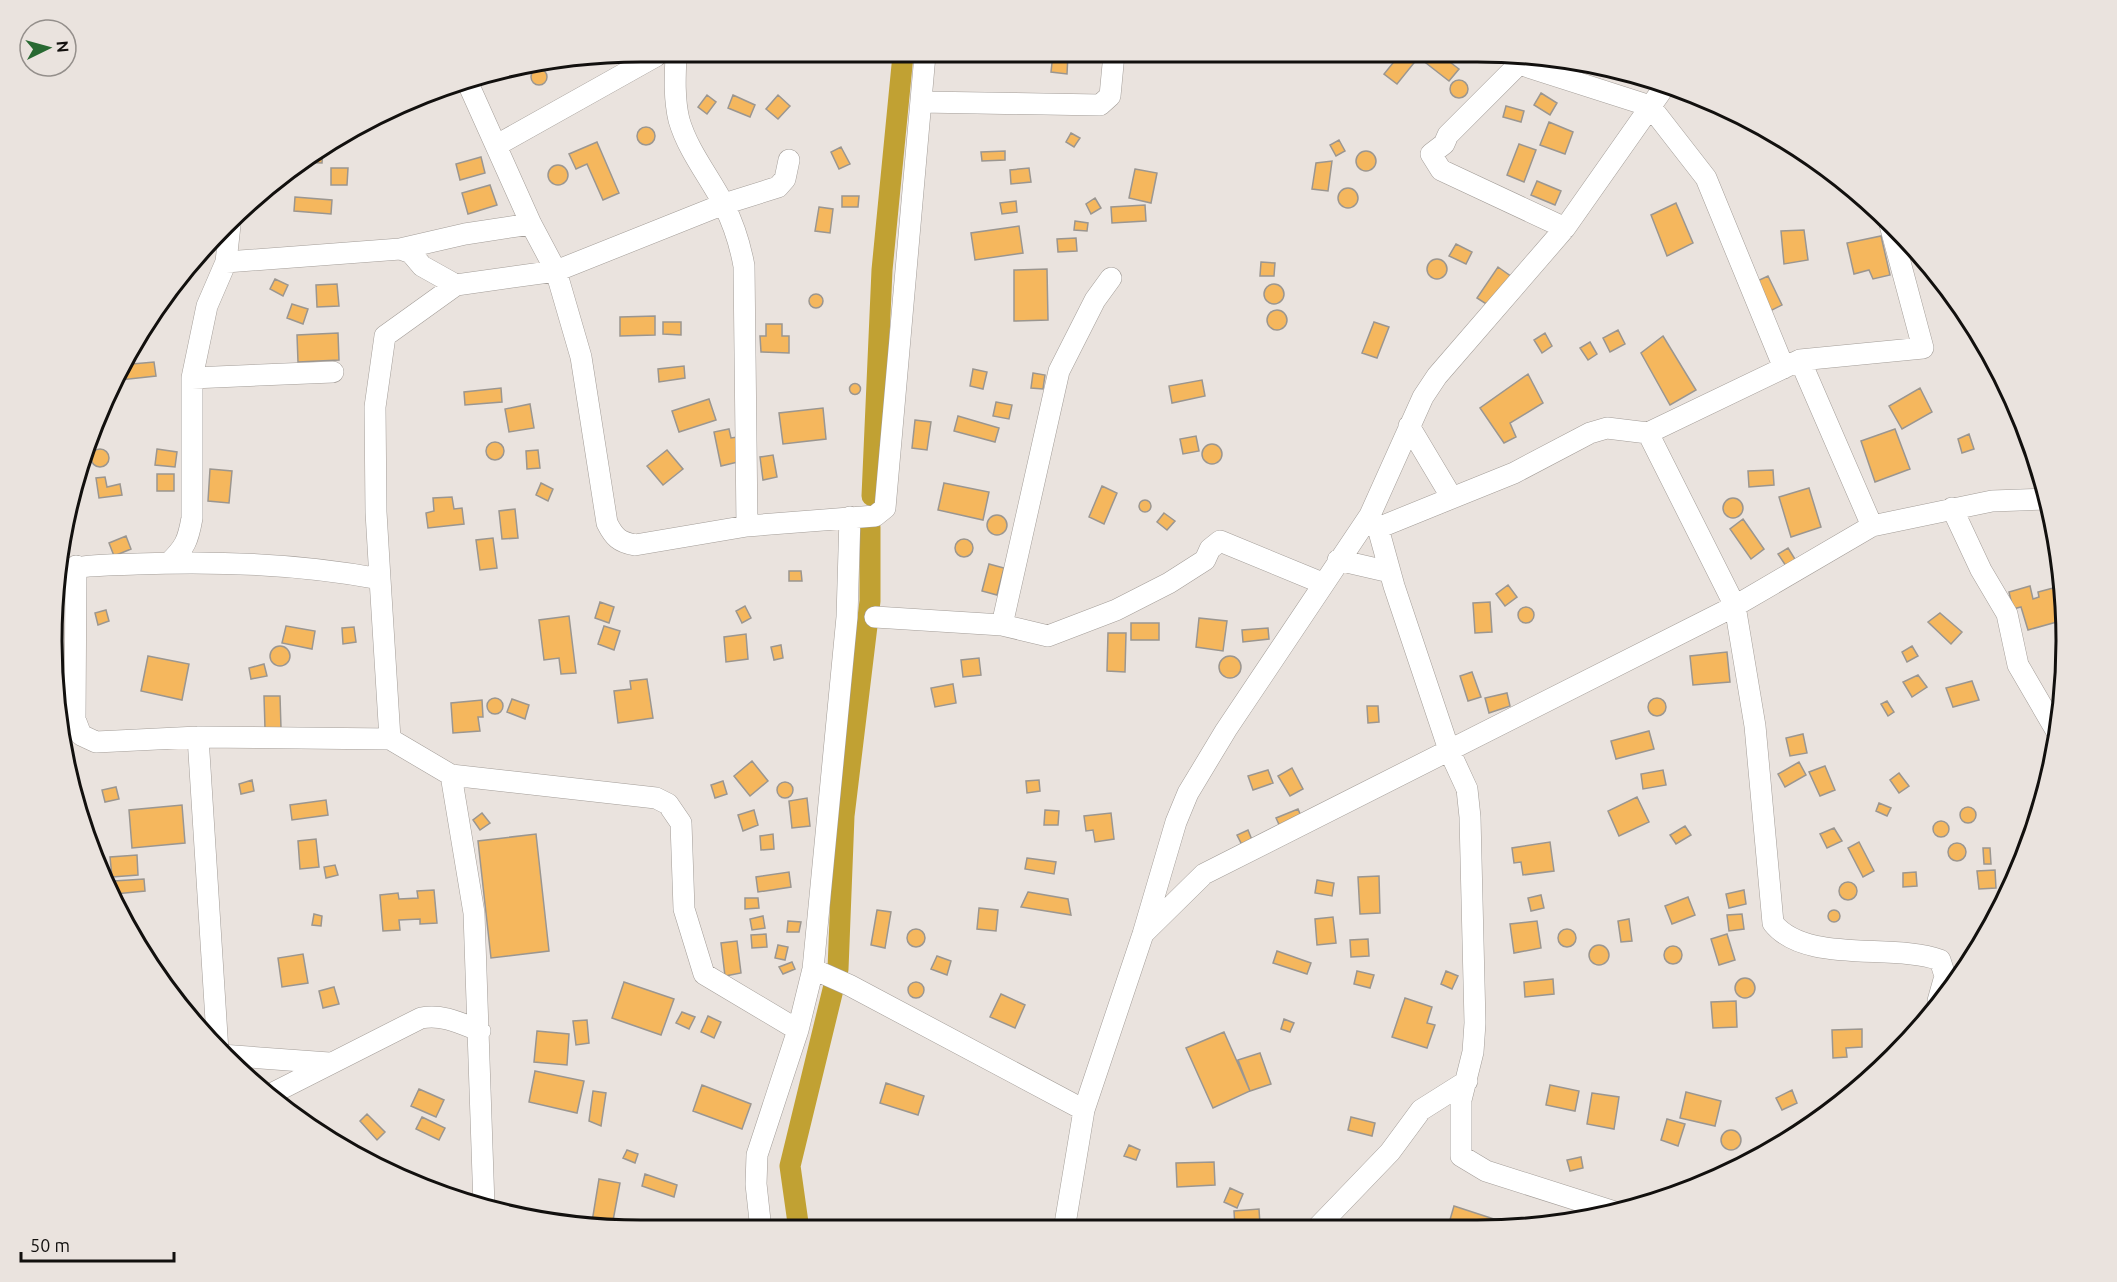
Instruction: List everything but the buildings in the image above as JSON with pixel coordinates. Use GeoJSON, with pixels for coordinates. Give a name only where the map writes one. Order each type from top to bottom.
{"type":"FeatureCollection","features":[{"type":"Feature","properties":{"kind":"street"},"geometry":{"type":"LineString","coordinates":[[497,145],[645,62]]}},
{"type":"Feature","properties":{"kind":"street"},"geometry":{"type":"LineString","coordinates":[[675,62],[679,119],[693,154],[724,204],[740,239],[744,266],[747,526]]}},
{"type":"Feature","properties":{"kind":"street"},"geometry":{"type":"LineString","coordinates":[[470,87],[531,224],[556,271],[580,357],[607,523],[614,537],[623,543],[635,545],[747,526],[875,516],[882,512],[887,503],[924,62]]}},
{"type":"Feature","properties":{"kind":"street"},"geometry":{"type":"LineString","coordinates":[[921,102],[1100,105],[1110,96],[1113,62]]}},
{"type":"Feature","properties":{"kind":"street"},"geometry":{"type":"LineString","coordinates":[[1518,63],[1448,135],[1444,144],[1431,154],[1441,170],[1565,228]]}},
{"type":"Feature","properties":{"kind":"street"},"geometry":{"type":"LineString","coordinates":[[1538,65],[1650,106],[1706,178],[1792,364],[1872,526]]}},
{"type":"Feature","properties":{"kind":"street"},"geometry":{"type":"LineString","coordinates":[[1066,1220],[1084,1110],[1143,934],[1176,822],[1188,793],[1338,560],[1374,521],[1409,426],[1437,376],[1565,228],[1661,92]]}},
{"type":"Feature","properties":{"kind":"street"},"geometry":{"type":"LineString","coordinates":[[390,739],[376,513],[375,407],[385,336],[456,285],[556,271],[724,204],[778,187],[785,179],[789,160]]}},
{"type":"Feature","properties":{"kind":"street"},"geometry":{"type":"LineString","coordinates":[[226,262],[400,249],[465,234],[531,224]]}},
{"type":"Feature","properties":{"kind":"street"},"geometry":{"type":"LineString","coordinates":[[169,563],[184,549],[192,518],[192,378],[207,306],[226,262],[229,233]]}},
{"type":"Feature","properties":{"kind":"street"},"geometry":{"type":"LineString","coordinates":[[1374,521],[1452,498],[1514,473],[1590,433],[1607,428],[1648,433],[1792,364],[1923,348],[1894,240]]}},
{"type":"Feature","properties":{"kind":"street"},"geometry":{"type":"LineString","coordinates":[[400,249],[411,253],[422,266],[456,285]]}},
{"type":"Feature","properties":{"kind":"street"},"geometry":{"type":"LineString","coordinates":[[1002,625],[1059,371],[1095,300],[1111,278]]}},
{"type":"Feature","properties":{"kind":"street"},"geometry":{"type":"LineString","coordinates":[[192,378],[333,372]]}},
{"type":"Feature","properties":{"kind":"street"},"geometry":{"type":"LineString","coordinates":[[1409,426],[1452,498]]}},
{"type":"Feature","properties":{"kind":"street"},"geometry":{"type":"LineString","coordinates":[[1648,433],[1735,606],[1755,726],[1773,923],[1779,930],[1803,945],[1940,960],[1945,975],[1942,985]]}},
{"type":"Feature","properties":{"kind":"street"},"geometry":{"type":"LineString","coordinates":[[1143,934],[1204,874],[1735,606],[1872,526],[1992,501],[2038,499]]}},
{"type":"Feature","properties":{"kind":"street"},"geometry":{"type":"LineString","coordinates":[[1952,508],[1981,570],[2007,614],[2018,665],[2050,721]]}},
{"type":"Feature","properties":{"kind":"street"},"geometry":{"type":"LineString","coordinates":[[759,1220],[756,1184],[757,1155],[798,1030],[813,969],[847,617],[850,517]]}},
{"type":"Feature","properties":{"kind":"street"},"geometry":{"type":"LineString","coordinates":[[1374,521],[1449,750],[1467,789],[1470,817],[1475,1023],[1473,1052],[1461,1100],[1461,1156],[1486,1171],[1599,1207]]}},
{"type":"Feature","properties":{"kind":"street"},"geometry":{"type":"LineString","coordinates":[[875,617],[1002,625],[1048,636],[1116,610],[1168,583],[1205,560],[1210,549],[1220,541],[1322,584]]}},
{"type":"Feature","properties":{"kind":"street"},"geometry":{"type":"LineString","coordinates":[[1338,560],[1390,572]]}},
{"type":"Feature","properties":{"kind":"street"},"geometry":{"type":"LineString","coordinates":[[381,579],[314,569],[169,563],[66,570],[75,719],[81,735],[96,742],[198,737],[390,739],[451,775],[656,798],[668,804],[681,823],[684,909],[704,974],[798,1030]]}},
{"type":"Feature","properties":{"kind":"street"},"geometry":{"type":"LineString","coordinates":[[198,737],[219,1038]]}},
{"type":"Feature","properties":{"kind":"street"},"geometry":{"type":"LineString","coordinates":[[451,775],[474,914],[480,1031],[484,1199]]}},
{"type":"Feature","properties":{"kind":"street"},"geometry":{"type":"LineString","coordinates":[[813,969],[849,985],[1084,1110]]}},
{"type":"Feature","properties":{"kind":"street"},"geometry":{"type":"LineString","coordinates":[[276,1091],[421,1018],[434,1016],[447,1018],[480,1031]]}},
{"type":"Feature","properties":{"kind":"street"},"geometry":{"type":"LineString","coordinates":[[235,1054],[329,1063]]}},
{"type":"Feature","properties":{"kind":"street"},"geometry":{"type":"LineString","coordinates":[[1325,1220],[1390,1152],[1421,1110],[1467,1081]]}},
{"type":"Feature","properties":{"kind":"waterway"},"geometry":{"type":"LineString","coordinates":[[872,496],[882,270],[902,62]]}},
{"type":"Feature","properties":{"kind":"waterway"},"geometry":{"type":"LineString","coordinates":[[798,1220],[790,1166],[838,969],[844,816],[870,601],[870,527]]}}]}
